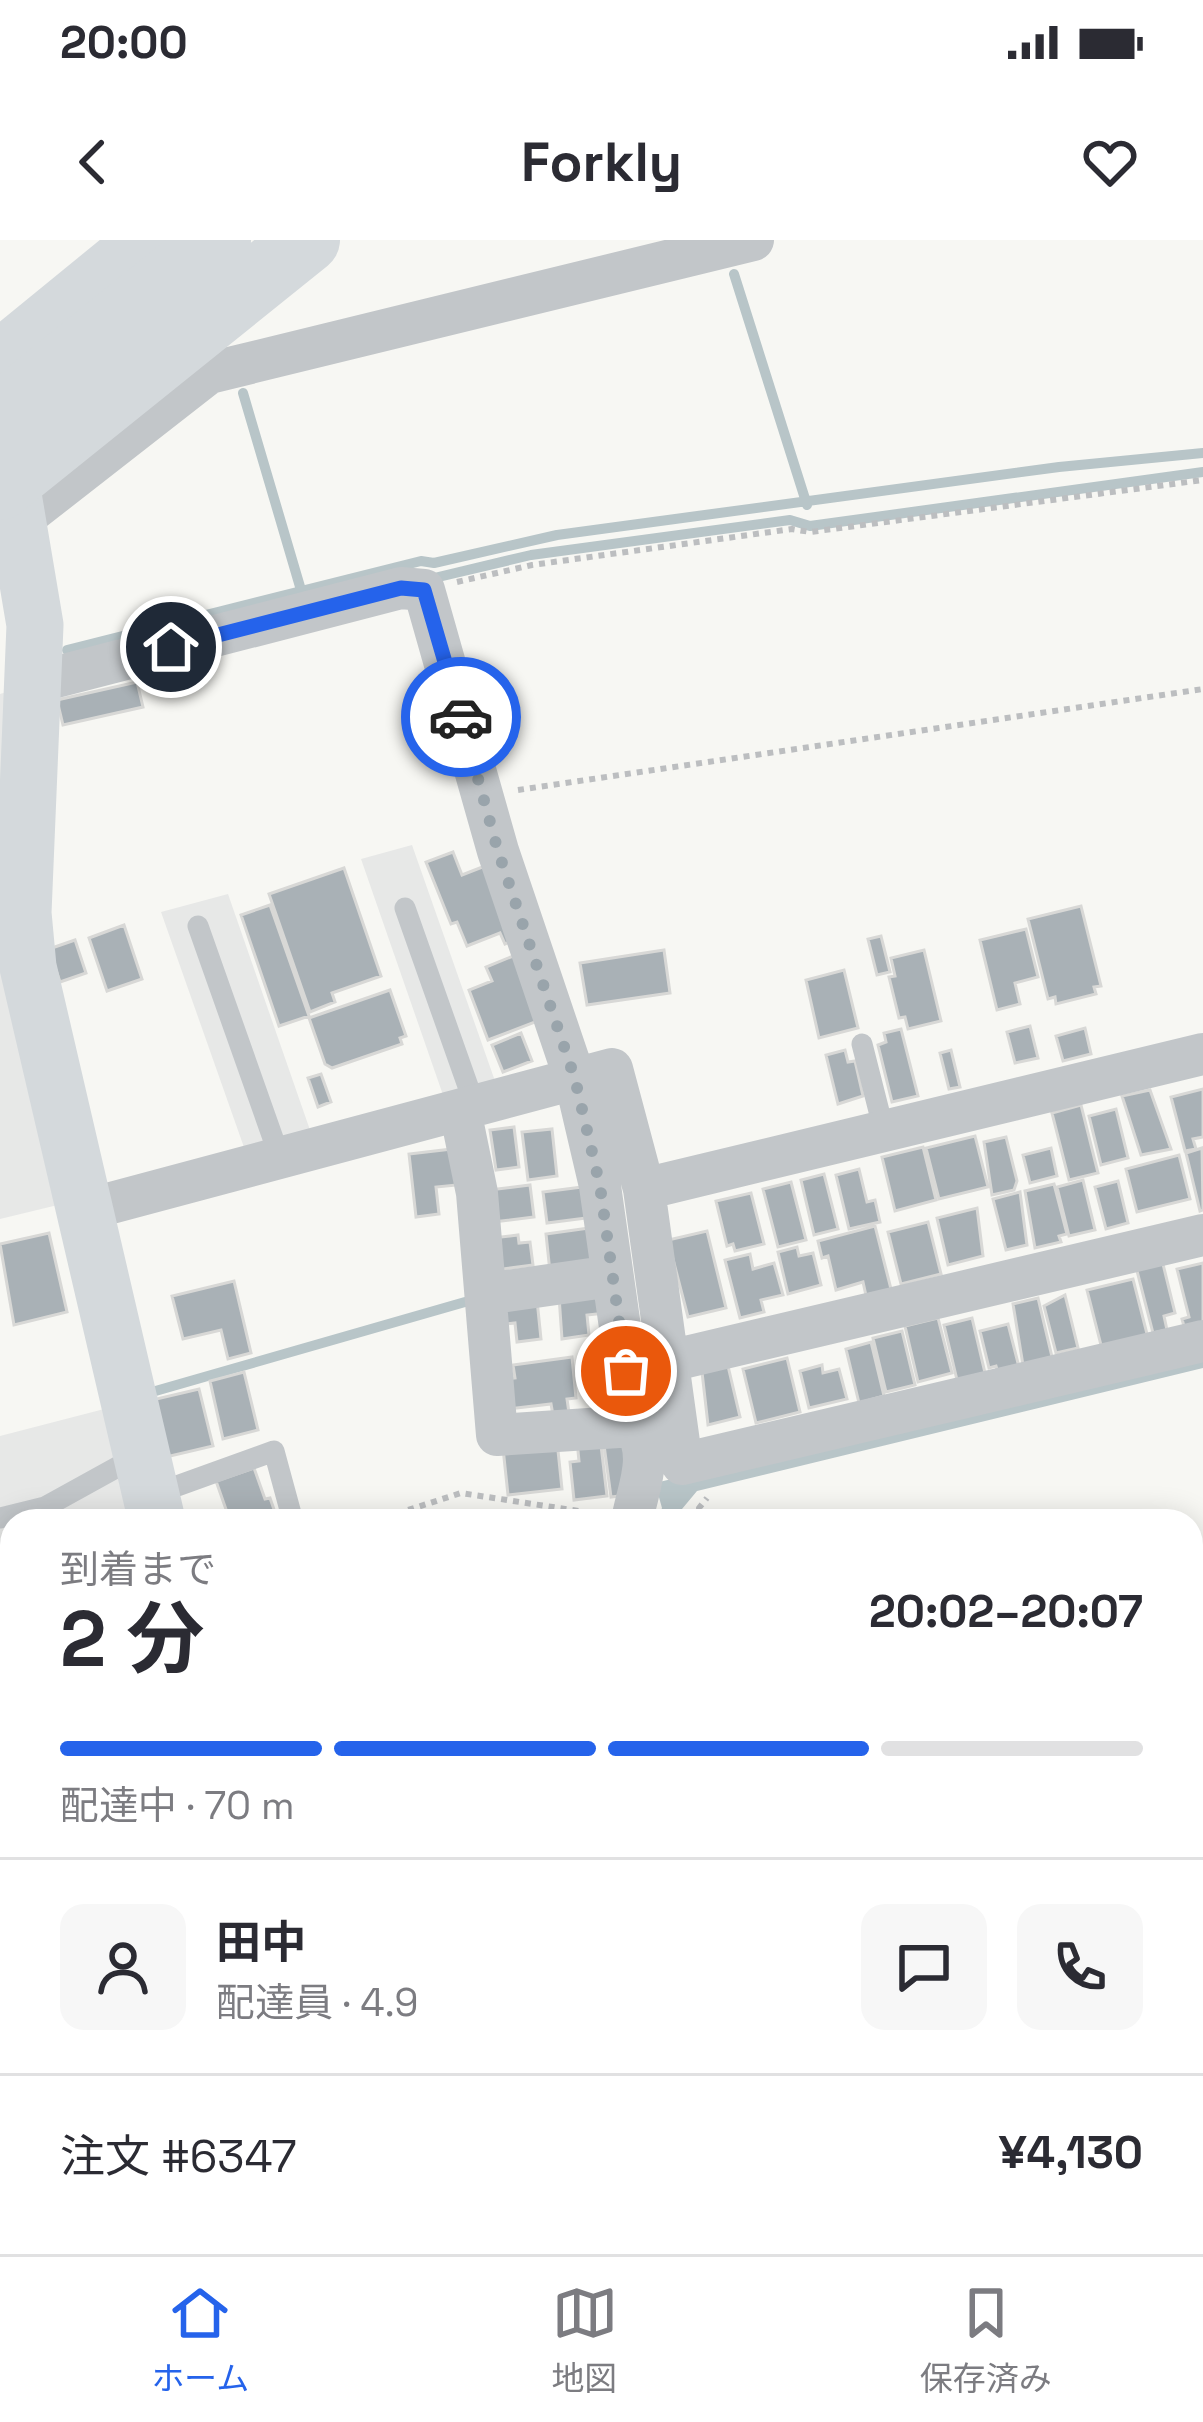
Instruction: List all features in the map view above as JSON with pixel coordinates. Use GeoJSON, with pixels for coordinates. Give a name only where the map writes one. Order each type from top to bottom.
{"type":"FeatureCollection","features":[{"type":"Feature","properties":{"kind":"main road"},"geometry":{"type":"LineString","coordinates":[[0,364],[152,240]]}},
{"type":"Feature","properties":{"kind":"main road"},"geometry":{"type":"LineString","coordinates":[[0,417],[218,240]]}},
{"type":"Feature","properties":{"kind":"main road"},"geometry":{"type":"LineString","coordinates":[[10,525],[307,240]]}},
{"type":"Feature","properties":{"kind":"street"},"geometry":{"type":"LineString","coordinates":[[10,525],[208,373],[753,240]]}},
{"type":"Feature","properties":{"kind":"street"},"geometry":{"type":"LineString","coordinates":[[0,417],[10,525],[35,625],[22,913],[28,967],[150,1490]]}},
{"type":"Feature","properties":{"kind":"street"},"geometry":{"type":"LineString","coordinates":[[33,683],[401,588],[424,590],[483,795],[575,1079],[634,1426],[663,1470]]}},
{"type":"Feature","properties":{"kind":"street"},"geometry":{"type":"LineString","coordinates":[[644,1189],[1203,1054]]}},
{"type":"Feature","properties":{"kind":"street"},"geometry":{"type":"LineString","coordinates":[[85,1210],[613,1069],[644,1189],[668,1361],[663,1470],[639,1509]]}},
{"type":"Feature","properties":{"kind":"street"},"geometry":{"type":"LineString","coordinates":[[467,1108],[497,1435],[634,1426]]}},
{"type":"Feature","properties":{"kind":"street"},"geometry":{"type":"LineString","coordinates":[[626,1371],[1203,1235]]}},
{"type":"Feature","properties":{"kind":"street"},"geometry":{"type":"LineString","coordinates":[[485,1294],[612,1276]]}},
{"type":"Feature","properties":{"kind":"street"},"geometry":{"type":"LineString","coordinates":[[663,1470],[1203,1341]]}},
{"type":"Feature","properties":{"kind":"lane"},"geometry":{"type":"LineString","coordinates":[[405,908],[467,1108]]}},
{"type":"Feature","properties":{"kind":"lane"},"geometry":{"type":"LineString","coordinates":[[198,926],[280,1158]]}},
{"type":"Feature","properties":{"kind":"lane"},"geometry":{"type":"LineString","coordinates":[[862,1044],[884,1131]]}},
{"type":"Feature","properties":{"kind":"lane"},"geometry":{"type":"LineString","coordinates":[[38,1509],[150,1490],[274,1450],[290,1509]]}},
{"type":"Feature","properties":{"kind":"path"},"geometry":{"type":"LineString","coordinates":[[424,590],[555,562],[1203,480]]}},
{"type":"Feature","properties":{"kind":"path"},"geometry":{"type":"LineString","coordinates":[[483,795],[1203,689]]}},
{"type":"Feature","properties":{"kind":"path"},"geometry":{"type":"LineString","coordinates":[[410,1509],[461,1492],[565,1509]]}},
{"type":"Feature","properties":{"kind":"shaded area"},"geometry":{"type":"Polygon","coordinates":[[[17,689],[66,1203],[0,1219],[0,694],[17,689]]]}},
{"type":"Feature","properties":{"kind":"shaded area"},"geometry":{"type":"Polygon","coordinates":[[[412,845],[495,1081],[443,1095],[361,859],[412,845]]]}},
{"type":"Feature","properties":{"kind":"shaded area"},"geometry":{"type":"Polygon","coordinates":[[[228,894],[310,1130],[246,1153],[161,912],[228,894]]]}},
{"type":"Feature","properties":{"kind":"shaded area"},"geometry":{"type":"Polygon","coordinates":[[[1203,1352],[1203,1368],[697,1491],[682,1509],[662,1509],[655,1483],[1203,1352]]]}},
{"type":"Feature","properties":{"kind":"shaded area"},"geometry":{"type":"Polygon","coordinates":[[[112,1407],[137,1509],[0,1509],[0,1436],[112,1407]]]}},
{"type":"Feature","properties":{"kind":"building"},"geometry":{"type":"Polygon","coordinates":[[[137,682],[143,707],[63,725],[57,700],[137,682]]]}},
{"type":"Feature","properties":{"kind":"building"},"geometry":{"type":"Polygon","coordinates":[[[453,852],[462,875],[490,864],[519,938],[505,944],[500,933],[467,946],[457,922],[451,924],[426,862],[453,852]]]}},
{"type":"Feature","properties":{"kind":"building"},"geometry":{"type":"Polygon","coordinates":[[[344,868],[381,976],[332,993],[335,1002],[310,1012],[269,894],[344,868]]]}},
{"type":"Feature","properties":{"kind":"building"},"geometry":{"type":"Polygon","coordinates":[[[270,905],[309,1016],[279,1026],[241,915],[270,905]]]}},
{"type":"Feature","properties":{"kind":"building"},"geometry":{"type":"Polygon","coordinates":[[[1081,906],[1101,986],[1094,987],[1096,994],[1056,1004],[1055,997],[1048,999],[1028,919],[1081,906]]]}},
{"type":"Feature","properties":{"kind":"building"},"geometry":{"type":"Polygon","coordinates":[[[124,925],[142,979],[107,991],[89,938],[124,925]]]}},
{"type":"Feature","properties":{"kind":"building"},"geometry":{"type":"Polygon","coordinates":[[[1026,929],[1038,977],[1015,983],[1020,1004],[997,1010],[980,940],[1026,929]]]}},
{"type":"Feature","properties":{"kind":"building"},"geometry":{"type":"Polygon","coordinates":[[[881,936],[890,972],[877,975],[868,939],[881,936]]]}},
{"type":"Feature","properties":{"kind":"building"},"geometry":{"type":"Polygon","coordinates":[[[75,940],[86,973],[60,982],[49,949],[75,940]]]}},
{"type":"Feature","properties":{"kind":"building"},"geometry":{"type":"Polygon","coordinates":[[[664,950],[670,993],[587,1005],[580,963],[664,950]]]}},
{"type":"Feature","properties":{"kind":"building"},"geometry":{"type":"Polygon","coordinates":[[[924,950],[941,1021],[908,1029],[905,1017],[899,1018],[889,977],[895,976],[891,958],[924,950]]]}},
{"type":"Feature","properties":{"kind":"building"},"geometry":{"type":"Polygon","coordinates":[[[518,954],[543,1019],[488,1040],[469,990],[492,981],[486,967],[518,954]]]}},
{"type":"Feature","properties":{"kind":"building"},"geometry":{"type":"Polygon","coordinates":[[[844,970],[858,1028],[819,1038],[806,980],[844,970]]]}},
{"type":"Feature","properties":{"kind":"building"},"geometry":{"type":"Polygon","coordinates":[[[390,990],[406,1036],[400,1038],[402,1044],[332,1068],[325,1064],[309,1018],[390,990]]]}},
{"type":"Feature","properties":{"kind":"building"},"geometry":{"type":"Polygon","coordinates":[[[1030,1026],[1038,1058],[1015,1063],[1007,1032],[1030,1026]]]}},
{"type":"Feature","properties":{"kind":"building"},"geometry":{"type":"Polygon","coordinates":[[[1085,1028],[1091,1054],[1063,1061],[1056,1036],[1085,1028]]]}},
{"type":"Feature","properties":{"kind":"building"},"geometry":{"type":"Polygon","coordinates":[[[901,1029],[918,1096],[892,1102],[878,1045],[886,1042],[884,1033],[901,1029]]]}},
{"type":"Feature","properties":{"kind":"building"},"geometry":{"type":"Polygon","coordinates":[[[521,1033],[532,1061],[503,1072],[492,1045],[521,1033]]]}},
{"type":"Feature","properties":{"kind":"building"},"geometry":{"type":"Polygon","coordinates":[[[845,1050],[848,1062],[855,1061],[863,1096],[838,1104],[826,1055],[845,1050]]]}},
{"type":"Feature","properties":{"kind":"building"},"geometry":{"type":"Polygon","coordinates":[[[951,1050],[960,1087],[949,1089],[940,1053],[951,1050]]]}},
{"type":"Feature","properties":{"kind":"building"},"geometry":{"type":"Polygon","coordinates":[[[321,1074],[331,1102],[318,1107],[308,1078],[321,1074]]]}},
{"type":"Feature","properties":{"kind":"building"},"geometry":{"type":"Polygon","coordinates":[[[1203,1089],[1203,1137],[1193,1139],[1196,1149],[1185,1151],[1171,1097],[1203,1089]]]}},
{"type":"Feature","properties":{"kind":"building"},"geometry":{"type":"Polygon","coordinates":[[[1150,1090],[1171,1149],[1141,1155],[1122,1096],[1150,1090]]]}},
{"type":"Feature","properties":{"kind":"building"},"geometry":{"type":"Polygon","coordinates":[[[1081,1105],[1098,1173],[1069,1180],[1052,1113],[1081,1105]]]}},
{"type":"Feature","properties":{"kind":"building"},"geometry":{"type":"Polygon","coordinates":[[[1116,1109],[1128,1158],[1101,1165],[1089,1116],[1116,1109]]]}},
{"type":"Feature","properties":{"kind":"building"},"geometry":{"type":"Polygon","coordinates":[[[514,1127],[519,1167],[496,1170],[490,1130],[514,1127]]]}},
{"type":"Feature","properties":{"kind":"building"},"geometry":{"type":"Polygon","coordinates":[[[552,1129],[557,1176],[528,1180],[522,1132],[552,1129]]]}},
{"type":"Feature","properties":{"kind":"building"},"geometry":{"type":"Polygon","coordinates":[[[975,1136],[988,1187],[939,1199],[926,1148],[975,1136]]]}},
{"type":"Feature","properties":{"kind":"building"},"geometry":{"type":"Polygon","coordinates":[[[1006,1137],[1017,1181],[1014,1190],[992,1195],[984,1142],[1006,1137]]]}},
{"type":"Feature","properties":{"kind":"building"},"geometry":{"type":"Polygon","coordinates":[[[923,1147],[936,1200],[895,1211],[882,1157],[923,1147]]]}},
{"type":"Feature","properties":{"kind":"building"},"geometry":{"type":"Polygon","coordinates":[[[1051,1148],[1057,1176],[1030,1183],[1023,1155],[1051,1148]]]}},
{"type":"Feature","properties":{"kind":"building"},"geometry":{"type":"Polygon","coordinates":[[[1202,1148],[1203,1210],[1200,1211],[1186,1153],[1202,1148]]]}},
{"type":"Feature","properties":{"kind":"building"},"geometry":{"type":"Polygon","coordinates":[[[452,1149],[457,1185],[436,1187],[439,1214],[416,1217],[409,1154],[452,1149]]]}},
{"type":"Feature","properties":{"kind":"building"},"geometry":{"type":"Polygon","coordinates":[[[1179,1155],[1190,1199],[1137,1212],[1126,1169],[1179,1155]]]}},
{"type":"Feature","properties":{"kind":"building"},"geometry":{"type":"Polygon","coordinates":[[[859,1169],[867,1202],[875,1200],[880,1222],[849,1229],[836,1175],[859,1169]]]}},
{"type":"Feature","properties":{"kind":"building"},"geometry":{"type":"Polygon","coordinates":[[[824,1174],[838,1229],[814,1235],[801,1180],[824,1174]]]}},
{"type":"Feature","properties":{"kind":"building"},"geometry":{"type":"Polygon","coordinates":[[[1083,1180],[1095,1230],[1069,1236],[1057,1187],[1083,1180]]]}},
{"type":"Feature","properties":{"kind":"building"},"geometry":{"type":"Polygon","coordinates":[[[1118,1181],[1128,1223],[1106,1229],[1095,1187],[1118,1181]]]}},
{"type":"Feature","properties":{"kind":"building"},"geometry":{"type":"Polygon","coordinates":[[[791,1182],[806,1240],[778,1247],[763,1189],[791,1182]]]}},
{"type":"Feature","properties":{"kind":"building"},"geometry":{"type":"Polygon","coordinates":[[[1054,1184],[1067,1234],[1059,1236],[1061,1242],[1035,1248],[1025,1191],[1054,1184]]]}},
{"type":"Feature","properties":{"kind":"building"},"geometry":{"type":"Polygon","coordinates":[[[530,1185],[534,1217],[493,1222],[489,1190],[530,1185]]]}},
{"type":"Feature","properties":{"kind":"building"},"geometry":{"type":"Polygon","coordinates":[[[590,1186],[594,1217],[547,1223],[543,1192],[590,1186]]]}},
{"type":"Feature","properties":{"kind":"building"},"geometry":{"type":"Polygon","coordinates":[[[1020,1192],[1027,1245],[1006,1250],[993,1199],[1020,1192]]]}},
{"type":"Feature","properties":{"kind":"building"},"geometry":{"type":"Polygon","coordinates":[[[751,1193],[764,1244],[735,1251],[733,1244],[727,1246],[716,1201],[751,1193]]]}},
{"type":"Feature","properties":{"kind":"building"},"geometry":{"type":"Polygon","coordinates":[[[977,1208],[983,1256],[948,1265],[937,1218],[977,1208]]]}},
{"type":"Feature","properties":{"kind":"building"},"geometry":{"type":"Polygon","coordinates":[[[928,1222],[941,1274],[901,1284],[888,1232],[928,1222]]]}},
{"type":"Feature","properties":{"kind":"building"},"geometry":{"type":"Polygon","coordinates":[[[875,1226],[892,1293],[867,1300],[863,1282],[836,1290],[828,1256],[822,1258],[818,1241],[875,1226]]]}},
{"type":"Feature","properties":{"kind":"building"},"geometry":{"type":"Polygon","coordinates":[[[589,1228],[594,1266],[550,1272],[546,1234],[589,1228]]]}},
{"type":"Feature","properties":{"kind":"building"},"geometry":{"type":"Polygon","coordinates":[[[707,1231],[726,1308],[688,1317],[668,1240],[707,1231]]]}},
{"type":"Feature","properties":{"kind":"building"},"geometry":{"type":"Polygon","coordinates":[[[49,1233],[67,1312],[14,1325],[0,1244],[49,1233]]]}},
{"type":"Feature","properties":{"kind":"building"},"geometry":{"type":"Polygon","coordinates":[[[518,1235],[519,1243],[530,1242],[533,1265],[496,1270],[492,1238],[518,1235]]]}},
{"type":"Feature","properties":{"kind":"building"},"geometry":{"type":"Polygon","coordinates":[[[797,1247],[799,1256],[813,1253],[821,1285],[788,1294],[778,1252],[797,1247]]]}},
{"type":"Feature","properties":{"kind":"building"},"geometry":{"type":"Polygon","coordinates":[[[750,1254],[753,1269],[774,1263],[783,1295],[761,1300],[764,1312],[740,1318],[725,1260],[750,1254]]]}},
{"type":"Feature","properties":{"kind":"building"},"geometry":{"type":"Polygon","coordinates":[[[1162,1260],[1175,1313],[1164,1316],[1167,1330],[1153,1333],[1136,1267],[1162,1260]]]}},
{"type":"Feature","properties":{"kind":"building"},"geometry":{"type":"Polygon","coordinates":[[[1203,1263],[1203,1325],[1185,1330],[1182,1319],[1189,1317],[1177,1269],[1203,1263]]]}},
{"type":"Feature","properties":{"kind":"building"},"geometry":{"type":"Polygon","coordinates":[[[1133,1279],[1148,1338],[1102,1349],[1087,1290],[1133,1279]]]}},
{"type":"Feature","properties":{"kind":"building"},"geometry":{"type":"Polygon","coordinates":[[[234,1281],[251,1353],[228,1359],[221,1330],[183,1339],[172,1296],[234,1281]]]}},
{"type":"Feature","properties":{"kind":"building"},"geometry":{"type":"Polygon","coordinates":[[[603,1290],[606,1313],[587,1315],[589,1335],[562,1339],[559,1296],[603,1290]]]}},
{"type":"Feature","properties":{"kind":"building"},"geometry":{"type":"Polygon","coordinates":[[[1065,1295],[1078,1348],[1056,1353],[1044,1306],[1065,1295]]]}},
{"type":"Feature","properties":{"kind":"building"},"geometry":{"type":"Polygon","coordinates":[[[1038,1298],[1052,1357],[1023,1365],[1013,1304],[1038,1298]]]}},
{"type":"Feature","properties":{"kind":"building"},"geometry":{"type":"Polygon","coordinates":[[[537,1300],[541,1339],[517,1342],[515,1323],[506,1324],[504,1304],[537,1300]]]}},
{"type":"Feature","properties":{"kind":"building"},"geometry":{"type":"Polygon","coordinates":[[[938,1318],[952,1373],[918,1382],[905,1326],[938,1318]]]}},
{"type":"Feature","properties":{"kind":"building"},"geometry":{"type":"Polygon","coordinates":[[[972,1318],[985,1373],[957,1380],[944,1325],[972,1318]]]}},
{"type":"Feature","properties":{"kind":"building"},"geometry":{"type":"Polygon","coordinates":[[[1008,1324],[1020,1371],[999,1376],[996,1366],[989,1368],[980,1331],[1008,1324]]]}},
{"type":"Feature","properties":{"kind":"building"},"geometry":{"type":"Polygon","coordinates":[[[902,1331],[915,1385],[886,1392],[873,1338],[902,1331]]]}},
{"type":"Feature","properties":{"kind":"building"},"geometry":{"type":"Polygon","coordinates":[[[871,1342],[884,1396],[859,1403],[846,1349],[871,1342]]]}},
{"type":"Feature","properties":{"kind":"building"},"geometry":{"type":"Polygon","coordinates":[[[572,1357],[576,1398],[567,1399],[569,1413],[553,1415],[551,1404],[508,1409],[504,1379],[515,1378],[513,1365],[572,1357]]]}},
{"type":"Feature","properties":{"kind":"building"},"geometry":{"type":"Polygon","coordinates":[[[614,1357],[619,1396],[587,1400],[582,1361],[614,1357]]]}},
{"type":"Feature","properties":{"kind":"building"},"geometry":{"type":"Polygon","coordinates":[[[787,1358],[800,1412],[756,1423],[743,1369],[787,1358]]]}},
{"type":"Feature","properties":{"kind":"building"},"geometry":{"type":"Polygon","coordinates":[[[822,1365],[823,1373],[839,1369],[847,1399],[809,1408],[800,1371],[822,1365]]]}},
{"type":"Feature","properties":{"kind":"building"},"geometry":{"type":"Polygon","coordinates":[[[728,1366],[740,1417],[708,1425],[702,1372],[728,1366]]]}},
{"type":"Feature","properties":{"kind":"building"},"geometry":{"type":"Polygon","coordinates":[[[244,1372],[258,1430],[223,1439],[210,1381],[244,1372]]]}},
{"type":"Feature","properties":{"kind":"building"},"geometry":{"type":"Polygon","coordinates":[[[199,1389],[213,1446],[166,1457],[152,1400],[199,1389]]]}},
{"type":"Feature","properties":{"kind":"building"},"geometry":{"type":"Polygon","coordinates":[[[600,1437],[607,1496],[574,1500],[570,1462],[579,1461],[577,1441],[600,1437]]]}},
{"type":"Feature","properties":{"kind":"building"},"geometry":{"type":"Polygon","coordinates":[[[557,1441],[562,1489],[508,1495],[503,1448],[557,1441]]]}},
{"type":"Feature","properties":{"kind":"building"},"geometry":{"type":"Polygon","coordinates":[[[633,1442],[628,1495],[611,1497],[604,1445],[633,1442]]]}},
{"type":"Feature","properties":{"kind":"building"},"geometry":{"type":"Polygon","coordinates":[[[254,1468],[274,1509],[226,1509],[216,1481],[254,1468]]]}},
{"type":"Feature","properties":{"kind":"waterway"},"geometry":{"type":"LineString","coordinates":[[734,274],[807,505]]}},
{"type":"Feature","properties":{"kind":"waterway"},"geometry":{"type":"LineString","coordinates":[[243,393],[301,590]]}},
{"type":"Feature","properties":{"kind":"waterway"},"geometry":{"type":"LineString","coordinates":[[67,650],[421,561],[434,563],[557,535],[1059,467],[1203,453]]}},
{"type":"Feature","properties":{"kind":"waterway"},"geometry":{"type":"LineString","coordinates":[[430,579],[531,555],[790,520],[810,526],[1203,472]]}},
{"type":"Feature","properties":{"kind":"waterway"},"geometry":{"type":"LineString","coordinates":[[152,1392],[465,1302]]}},
{"type":"Feature","properties":{"kind":"waterway"},"geometry":{"type":"LineString","coordinates":[[651,1395],[656,1434]]}},
{"type":"Feature","properties":{"kind":"way so far"},"geometry":{"type":"LineString","coordinates":[[461,717],[498,851],[575,1079],[600,1186],[626,1371]]}},
{"type":"Feature","properties":{"kind":"route"},"geometry":{"type":"LineString","coordinates":[[171,647],[401,588],[424,590],[461,717]]}}]}
